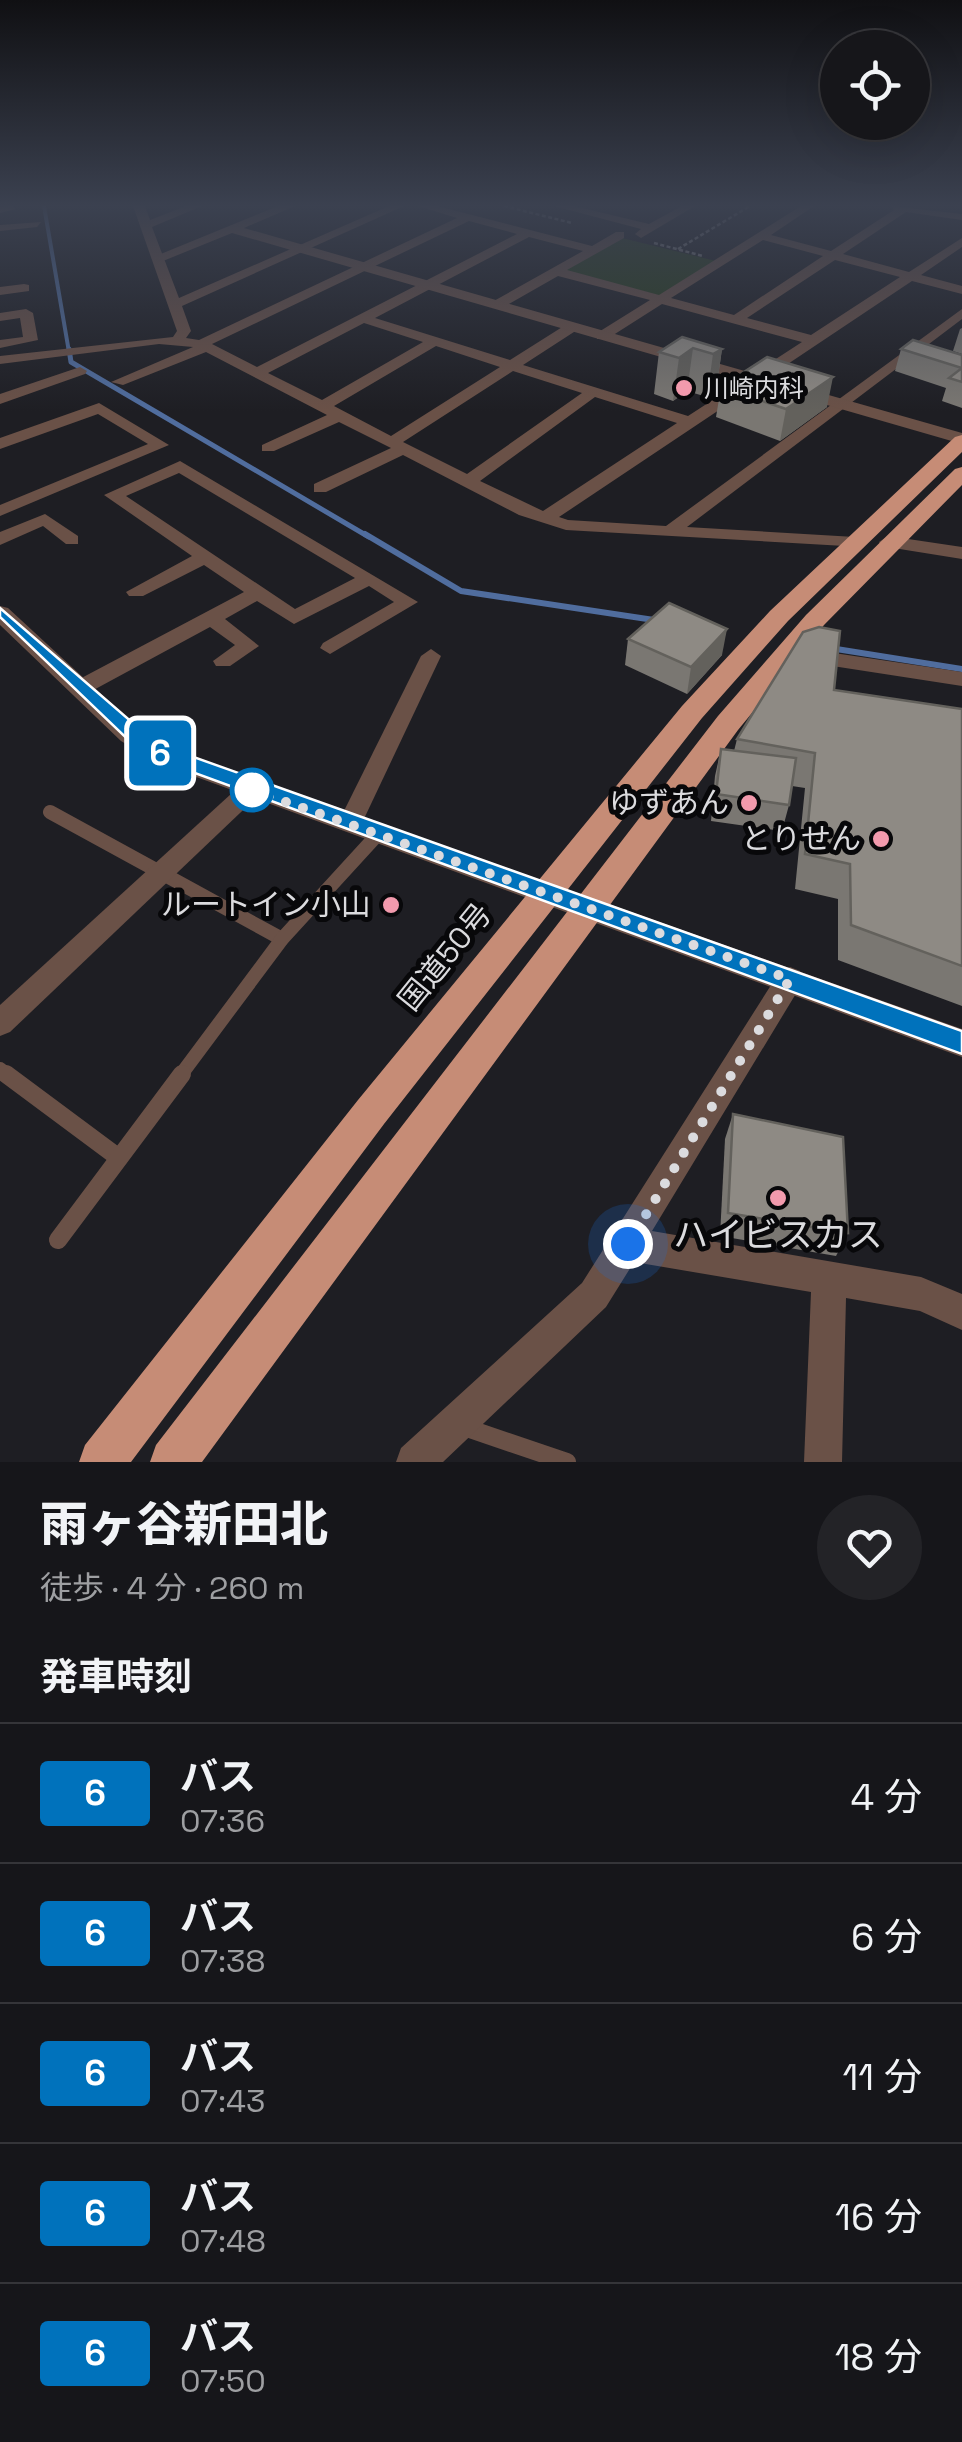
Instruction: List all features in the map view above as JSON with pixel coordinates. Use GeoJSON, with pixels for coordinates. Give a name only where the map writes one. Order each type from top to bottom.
{"type":"FeatureCollection","features":[{"type":"Feature","properties":{"kind":"highway","name":"国道50号"},"geometry":{"type":"LineString","coordinates":[[173,1462],[569,898],[692,712],[854,543],[962,440]]}},
{"type":"Feature","properties":{"kind":"highway","name":"国道50号"},"geometry":{"type":"LineString","coordinates":[[102,1462],[372,1112],[569,898],[782,654],[888,542],[962,473]]}},
{"type":"Feature","properties":{"kind":"street"},"geometry":{"type":"LineString","coordinates":[[164,274],[184,331],[178,340]]}},
{"type":"Feature","properties":{"kind":"street"},"geometry":{"type":"LineString","coordinates":[[174,305],[244,274]]}},
{"type":"Feature","properties":{"kind":"street"},"geometry":{"type":"LineString","coordinates":[[118,382],[349,274]]}},
{"type":"Feature","properties":{"kind":"street"},"geometry":{"type":"LineString","coordinates":[[389,274],[962,440]]}},
{"type":"Feature","properties":{"kind":"street"},"geometry":{"type":"LineString","coordinates":[[259,372],[448,274]]}},
{"type":"Feature","properties":{"kind":"street"},"geometry":{"type":"LineString","coordinates":[[498,305],[551,274]]}},
{"type":"Feature","properties":{"kind":"street"},"geometry":{"type":"LineString","coordinates":[[563,274],[812,340]]}},
{"type":"Feature","properties":{"kind":"street"},"geometry":{"type":"LineString","coordinates":[[602,336],[700,274]]}},
{"type":"Feature","properties":{"kind":"street"},"geometry":{"type":"LineString","coordinates":[[736,320],[804,274]]}},
{"type":"Feature","properties":{"kind":"street"},"geometry":{"type":"LineString","coordinates":[[905,274],[962,290]]}},
{"type":"Feature","properties":{"kind":"street"},"geometry":{"type":"LineString","coordinates":[[545,518],[915,274]]}},
{"type":"Feature","properties":{"kind":"street"},"geometry":{"type":"LineString","coordinates":[[0,292],[24,288]]}},
{"type":"Feature","properties":{"kind":"street"},"geometry":{"type":"LineString","coordinates":[[0,316],[26,313],[31,340],[0,344]]}},
{"type":"Feature","properties":{"kind":"street"},"geometry":{"type":"LineString","coordinates":[[672,530],[962,313]]}},
{"type":"Feature","properties":{"kind":"street"},"geometry":{"type":"LineString","coordinates":[[362,318],[689,422]]}},
{"type":"Feature","properties":{"kind":"street"},"geometry":{"type":"LineString","coordinates":[[320,488],[398,445],[572,327]]}},
{"type":"Feature","properties":{"kind":"street"},"geometry":{"type":"LineString","coordinates":[[32,388],[10,380],[5,360],[178,340],[204,345],[398,445],[566,525],[854,543]]}},
{"type":"Feature","properties":{"kind":"street"},"geometry":{"type":"LineString","coordinates":[[324,406],[434,341]]}},
{"type":"Feature","properties":{"kind":"street"},"geometry":{"type":"LineString","coordinates":[[0,399],[80,372]]}},
{"type":"Feature","properties":{"kind":"street"},"geometry":{"type":"LineString","coordinates":[[470,480],[594,391]]}},
{"type":"Feature","properties":{"kind":"street"},"geometry":{"type":"LineString","coordinates":[[0,444],[99,408],[161,445],[0,511]]}},
{"type":"Feature","properties":{"kind":"street"},"geometry":{"type":"LineString","coordinates":[[268,448],[341,415]]}},
{"type":"Feature","properties":{"kind":"street"},"geometry":{"type":"LineString","coordinates":[[330,648],[408,602],[369,578],[180,466],[113,494],[294,618],[369,578]]}},
{"type":"Feature","properties":{"kind":"street"},"geometry":{"type":"LineString","coordinates":[[0,539],[45,520],[72,540]]}},
{"type":"Feature","properties":{"kind":"street"},"geometry":{"type":"LineString","coordinates":[[888,542],[962,553]]}},
{"type":"Feature","properties":{"kind":"street"},"geometry":{"type":"LineString","coordinates":[[136,592],[205,557]]}},
{"type":"Feature","properties":{"kind":"street"},"geometry":{"type":"LineString","coordinates":[[80,688],[258,593]]}},
{"type":"Feature","properties":{"kind":"street"},"geometry":{"type":"LineString","coordinates":[[0,613],[150,749],[251,789],[569,898],[962,1042]]}},
{"type":"Feature","properties":{"kind":"street"},"geometry":{"type":"LineString","coordinates":[[211,618],[249,646],[223,660]]}},
{"type":"Feature","properties":{"kind":"street"},"geometry":{"type":"LineString","coordinates":[[782,654],[962,680]]}},
{"type":"Feature","properties":{"kind":"street"},"geometry":{"type":"LineString","coordinates":[[350,823],[431,656]]}},
{"type":"Feature","properties":{"kind":"street"},"geometry":{"type":"LineString","coordinates":[[0,1022],[251,789]]}},
{"type":"Feature","properties":{"kind":"street"},"geometry":{"type":"LineString","coordinates":[[415,1462],[594,1294],[790,979]]}},
{"type":"Feature","properties":{"kind":"street"},"geometry":{"type":"LineString","coordinates":[[628,1244],[921,1294],[962,1312]]}},
{"type":"Feature","properties":{"kind":"street"},"geometry":{"type":"LineString","coordinates":[[823,1462],[829,1278]]}},
{"type":"Feature","properties":{"kind":"lane"},"geometry":{"type":"LineString","coordinates":[[50,812],[282,939]]}},
{"type":"Feature","properties":{"kind":"lane"},"geometry":{"type":"LineString","coordinates":[[58,1240],[282,939],[379,832]]}},
{"type":"Feature","properties":{"kind":"lane"},"geometry":{"type":"LineString","coordinates":[[0,1070],[119,1158]]}},
{"type":"Feature","properties":{"kind":"lane"},"geometry":{"type":"LineString","coordinates":[[455,1424],[567,1462]]}},
{"type":"Feature","properties":{"kind":"green space"},"geometry":{"type":"Polygon","coordinates":[[[577,274],[696,274],[662,296],[577,274]]]}},
{"type":"Feature","properties":{"kind":"building"},"geometry":{"type":"Polygon","coordinates":[[[682,337],[722,349],[713,354],[693,348],[679,358],[659,352],[682,337]]]}},
{"type":"Feature","properties":{"kind":"building"},"geometry":{"type":"Polygon","coordinates":[[[913,340],[962,355],[962,368],[901,349],[913,340]]]}},
{"type":"Feature","properties":{"kind":"building"},"geometry":{"type":"Polygon","coordinates":[[[767,357],[833,377],[786,409],[721,387],[767,357]]]}},
{"type":"Feature","properties":{"kind":"building"},"geometry":{"type":"Polygon","coordinates":[[[962,368],[962,382],[949,378],[962,368]]]}},
{"type":"Feature","properties":{"kind":"building"},"geometry":{"type":"Polygon","coordinates":[[[669,603],[727,629],[691,667],[628,639],[669,603]]]}},
{"type":"Feature","properties":{"kind":"building","name":"とりせん"},"geometry":{"type":"Polygon","coordinates":[[[819,627],[840,631],[834,690],[962,709],[962,966],[851,925],[850,864],[805,854],[815,753],[737,739],[803,632],[819,627]]]}},
{"type":"Feature","properties":{"kind":"building"},"geometry":{"type":"Polygon","coordinates":[[[721,749],[796,758],[789,805],[716,794],[721,749]]]}},
{"type":"Feature","properties":{"kind":"building","name":"ハイビスカス"},"geometry":{"type":"Polygon","coordinates":[[[733,1114],[843,1137],[848,1233],[728,1213],[733,1114]]]}},
{"type":"Feature","properties":{"kind":"waterway"},"geometry":{"type":"LineString","coordinates":[[56,274],[69,352]]}},
{"type":"Feature","properties":{"kind":"waterway"},"geometry":{"type":"LineString","coordinates":[[69,349],[71,362],[369,537]]}},
{"type":"Feature","properties":{"kind":"waterway"},"geometry":{"type":"LineString","coordinates":[[365,534],[461,591],[654,620]]}},
{"type":"Feature","properties":{"kind":"waterway"},"geometry":{"type":"LineString","coordinates":[[830,648],[962,669]]}},
{"type":"Feature","properties":{"kind":"bus line","name":"6"},"geometry":{"type":"LineString","coordinates":[[0,613],[130,736],[150,749],[251,789],[550,891],[962,1042]]}},
{"type":"Feature","properties":{"kind":"place","name":"川崎内科"},"geometry":{"type":"Point","coordinates":[684,388]}},
{"type":"Feature","properties":{"kind":"place","name":"ゆずあん"},"geometry":{"type":"Point","coordinates":[749,803]}},
{"type":"Feature","properties":{"kind":"place","name":"とりせん"},"geometry":{"type":"Point","coordinates":[881,839]}},
{"type":"Feature","properties":{"kind":"place","name":"ルートイン小山"},"geometry":{"type":"Point","coordinates":[391,905]}},
{"type":"Feature","properties":{"kind":"place","name":"ハイビスカス"},"geometry":{"type":"Point","coordinates":[778,1198]}},
{"type":"Feature","properties":{"kind":"route"},"geometry":{"type":"LineString","coordinates":[[252,790],[550,891],[790,979],[628,1244]]}}]}
